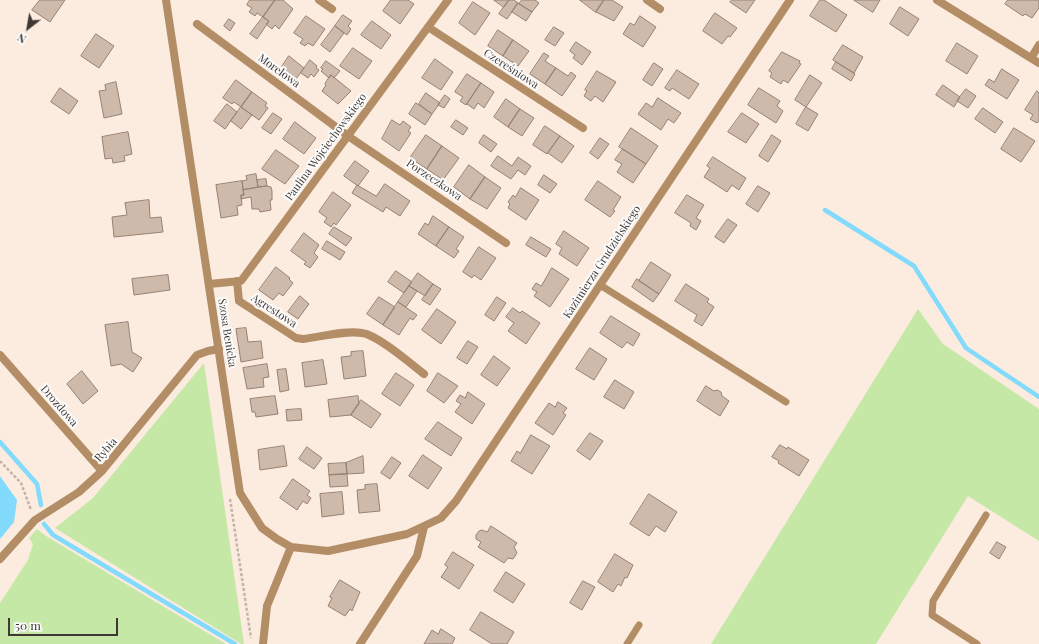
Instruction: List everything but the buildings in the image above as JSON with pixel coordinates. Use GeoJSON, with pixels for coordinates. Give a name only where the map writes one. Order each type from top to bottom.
{"type":"FeatureCollection","features":[{"type":"Feature","properties":{"kind":"street","name":"Szosa Benicka"},"geometry":{"type":"LineString","coordinates":[[166,0],[240,493],[262,528],[291,547]]}},
{"type":"Feature","properties":{"kind":"street"},"geometry":{"type":"LineString","coordinates":[[319,0],[332,9]]}},
{"type":"Feature","properties":{"kind":"street","name":"Paulina Wojciechowskiego"},"geometry":{"type":"LineString","coordinates":[[237,281],[242,281],[448,0]]}},
{"type":"Feature","properties":{"kind":"street"},"geometry":{"type":"LineString","coordinates":[[647,0],[660,9]]}},
{"type":"Feature","properties":{"kind":"street","name":"Kazimierza Grudzielskiego"},"geometry":{"type":"LineString","coordinates":[[291,547],[328,551],[407,534],[441,518],[456,501],[790,0]]}},
{"type":"Feature","properties":{"kind":"street"},"geometry":{"type":"LineString","coordinates":[[937,0],[1039,63]]}},
{"type":"Feature","properties":{"kind":"street","name":"Morelowa"},"geometry":{"type":"LineString","coordinates":[[197,24],[348,136]]}},
{"type":"Feature","properties":{"kind":"street","name":"Czereśniowa"},"geometry":{"type":"LineString","coordinates":[[428,27],[583,128]]}},
{"type":"Feature","properties":{"kind":"street"},"geometry":{"type":"LineString","coordinates":[[1031,58],[1039,45]]}},
{"type":"Feature","properties":{"kind":"street","name":"Porzeczkowa"},"geometry":{"type":"LineString","coordinates":[[348,136],[506,243]]}},
{"type":"Feature","properties":{"kind":"street"},"geometry":{"type":"LineString","coordinates":[[209,284],[237,281]]}},
{"type":"Feature","properties":{"kind":"street","name":"Agrestowa"},"geometry":{"type":"LineString","coordinates":[[237,281],[239,301],[296,338],[303,339],[352,332],[363,333],[373,336],[424,374]]}},
{"type":"Feature","properties":{"kind":"street","name":"Rybia"},"geometry":{"type":"LineString","coordinates":[[0,559],[35,520],[79,492],[102,471],[197,355],[208,351],[219,350]]}},
{"type":"Feature","properties":{"kind":"street","name":"Drozdowa"},"geometry":{"type":"LineString","coordinates":[[0,355],[102,471]]}},
{"type":"Feature","properties":{"kind":"street"},"geometry":{"type":"LineString","coordinates":[[360,644],[417,556],[424,527]]}},
{"type":"Feature","properties":{"kind":"street"},"geometry":{"type":"LineString","coordinates":[[263,644],[267,606],[291,547]]}},
{"type":"Feature","properties":{"kind":"lane"},"geometry":{"type":"LineString","coordinates":[[600,285],[786,402]]}},
{"type":"Feature","properties":{"kind":"lane"},"geometry":{"type":"LineString","coordinates":[[977,644],[932,615],[932,601],[986,515]]}},
{"type":"Feature","properties":{"kind":"lane"},"geometry":{"type":"LineString","coordinates":[[627,644],[639,625]]}},
{"type":"Feature","properties":{"kind":"path"},"geometry":{"type":"LineString","coordinates":[[0,461],[21,483],[35,520]]}},
{"type":"Feature","properties":{"kind":"green space"},"geometry":{"type":"Polygon","coordinates":[[[918,309],[943,344],[1039,409],[1039,541],[968,496],[876,644],[711,644],[918,309]]]}},
{"type":"Feature","properties":{"kind":"green space"},"geometry":{"type":"Polygon","coordinates":[[[204,363],[244,644],[241,644],[55,528],[93,498],[204,363]]]}},
{"type":"Feature","properties":{"kind":"green space"},"geometry":{"type":"Polygon","coordinates":[[[37,529],[46,536],[226,644],[0,644],[0,603],[28,560],[33,544],[29,538],[37,529]]]}},
{"type":"Feature","properties":{"kind":"water"},"geometry":{"type":"Polygon","coordinates":[[[0,476],[17,500],[14,522],[0,539],[0,476]]]}},
{"type":"Feature","properties":{"kind":"waterway"},"geometry":{"type":"LineString","coordinates":[[825,210],[914,266],[966,348],[1039,397]]}},
{"type":"Feature","properties":{"kind":"waterway"},"geometry":{"type":"LineString","coordinates":[[0,442],[37,484],[41,505]]}},
{"type":"Feature","properties":{"kind":"waterway"},"geometry":{"type":"LineString","coordinates":[[44,524],[53,535],[235,644]]}}]}
